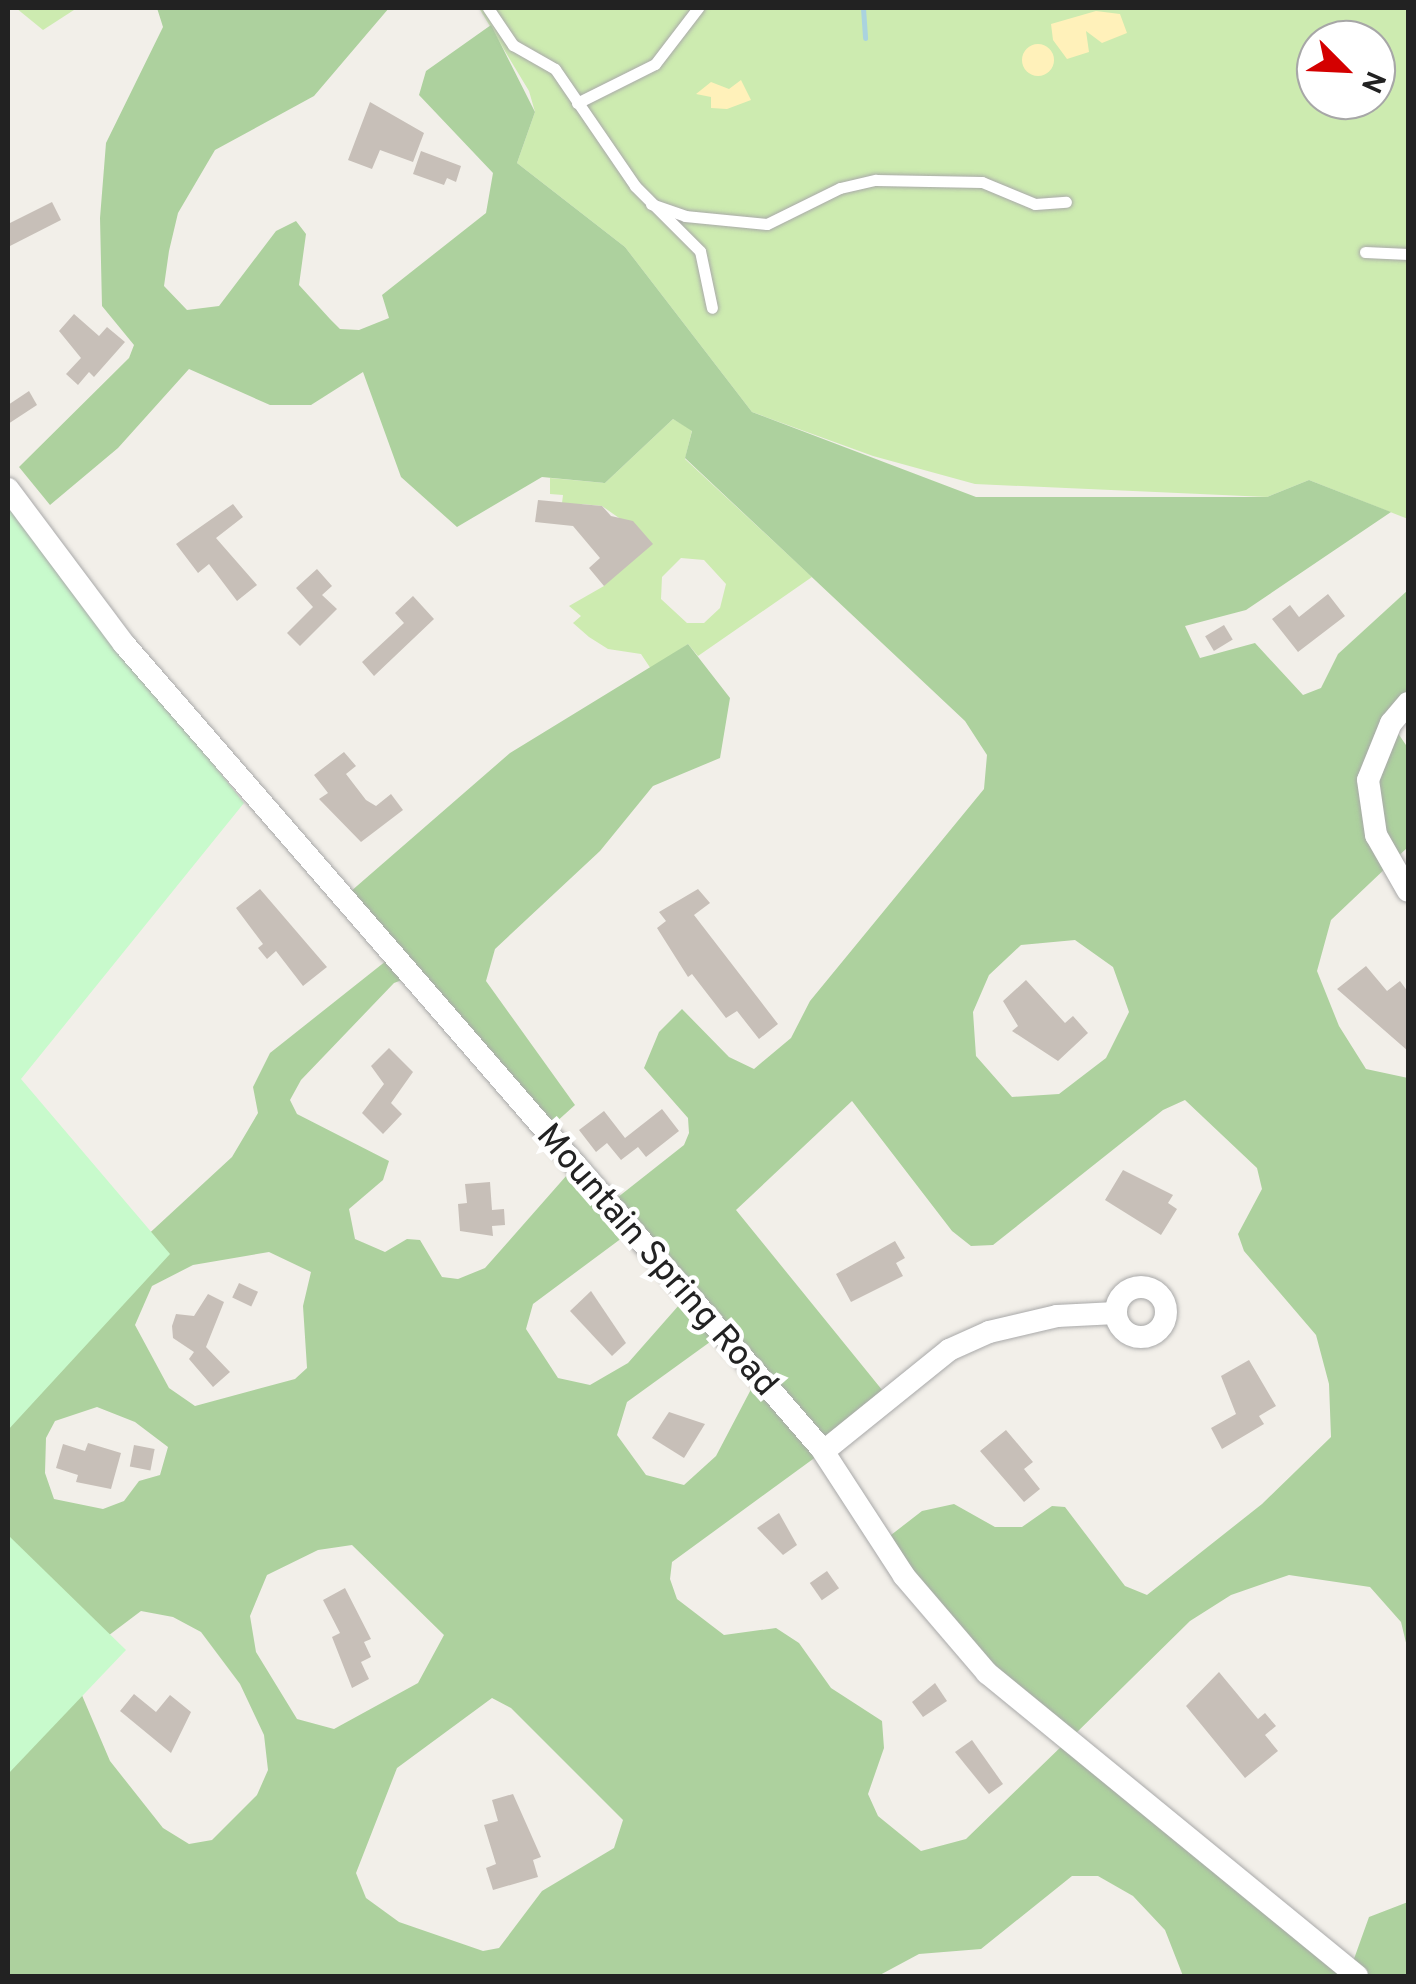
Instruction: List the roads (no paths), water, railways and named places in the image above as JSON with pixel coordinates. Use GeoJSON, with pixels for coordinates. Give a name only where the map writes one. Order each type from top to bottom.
{"type":"FeatureCollection","features":[{"type":"Feature","properties":{"kind":"street","name":"Mountain Spring Road"},"geometry":{"type":"LineString","coordinates":[[8,489],[124,644],[824,1451],[904,1576],[987,1673],[1358,1976]]}},
{"type":"Feature","properties":{"kind":"street"},"geometry":{"type":"LineString","coordinates":[[1408,703],[1391,723],[1368,780],[1376,835],[1408,891]]}},
{"type":"Feature","properties":{"kind":"street"},"geometry":{"type":"LineString","coordinates":[[824,1451],[949,1350],[989,1332],[1058,1316],[1116,1313]]}},
{"type":"Feature","properties":{"kind":"lane"},"geometry":{"type":"LineString","coordinates":[[488,8],[513,45],[555,68],[651,204],[700,250],[712,308]]}},
{"type":"Feature","properties":{"kind":"lane"},"geometry":{"type":"LineString","coordinates":[[577,103],[654,64],[698,8]]}},
{"type":"Feature","properties":{"kind":"lane"},"geometry":{"type":"LineString","coordinates":[[651,204],[685,216],[767,224],[840,188],[876,180],[982,182],[1035,204],[1066,202]]}},
{"type":"Feature","properties":{"kind":"lane"},"geometry":{"type":"LineString","coordinates":[[1365,252],[1408,254]]}},
{"type":"Feature","properties":{"kind":"waterway"},"geometry":{"type":"LineString","coordinates":[[863,8],[865,38]]}}]}
